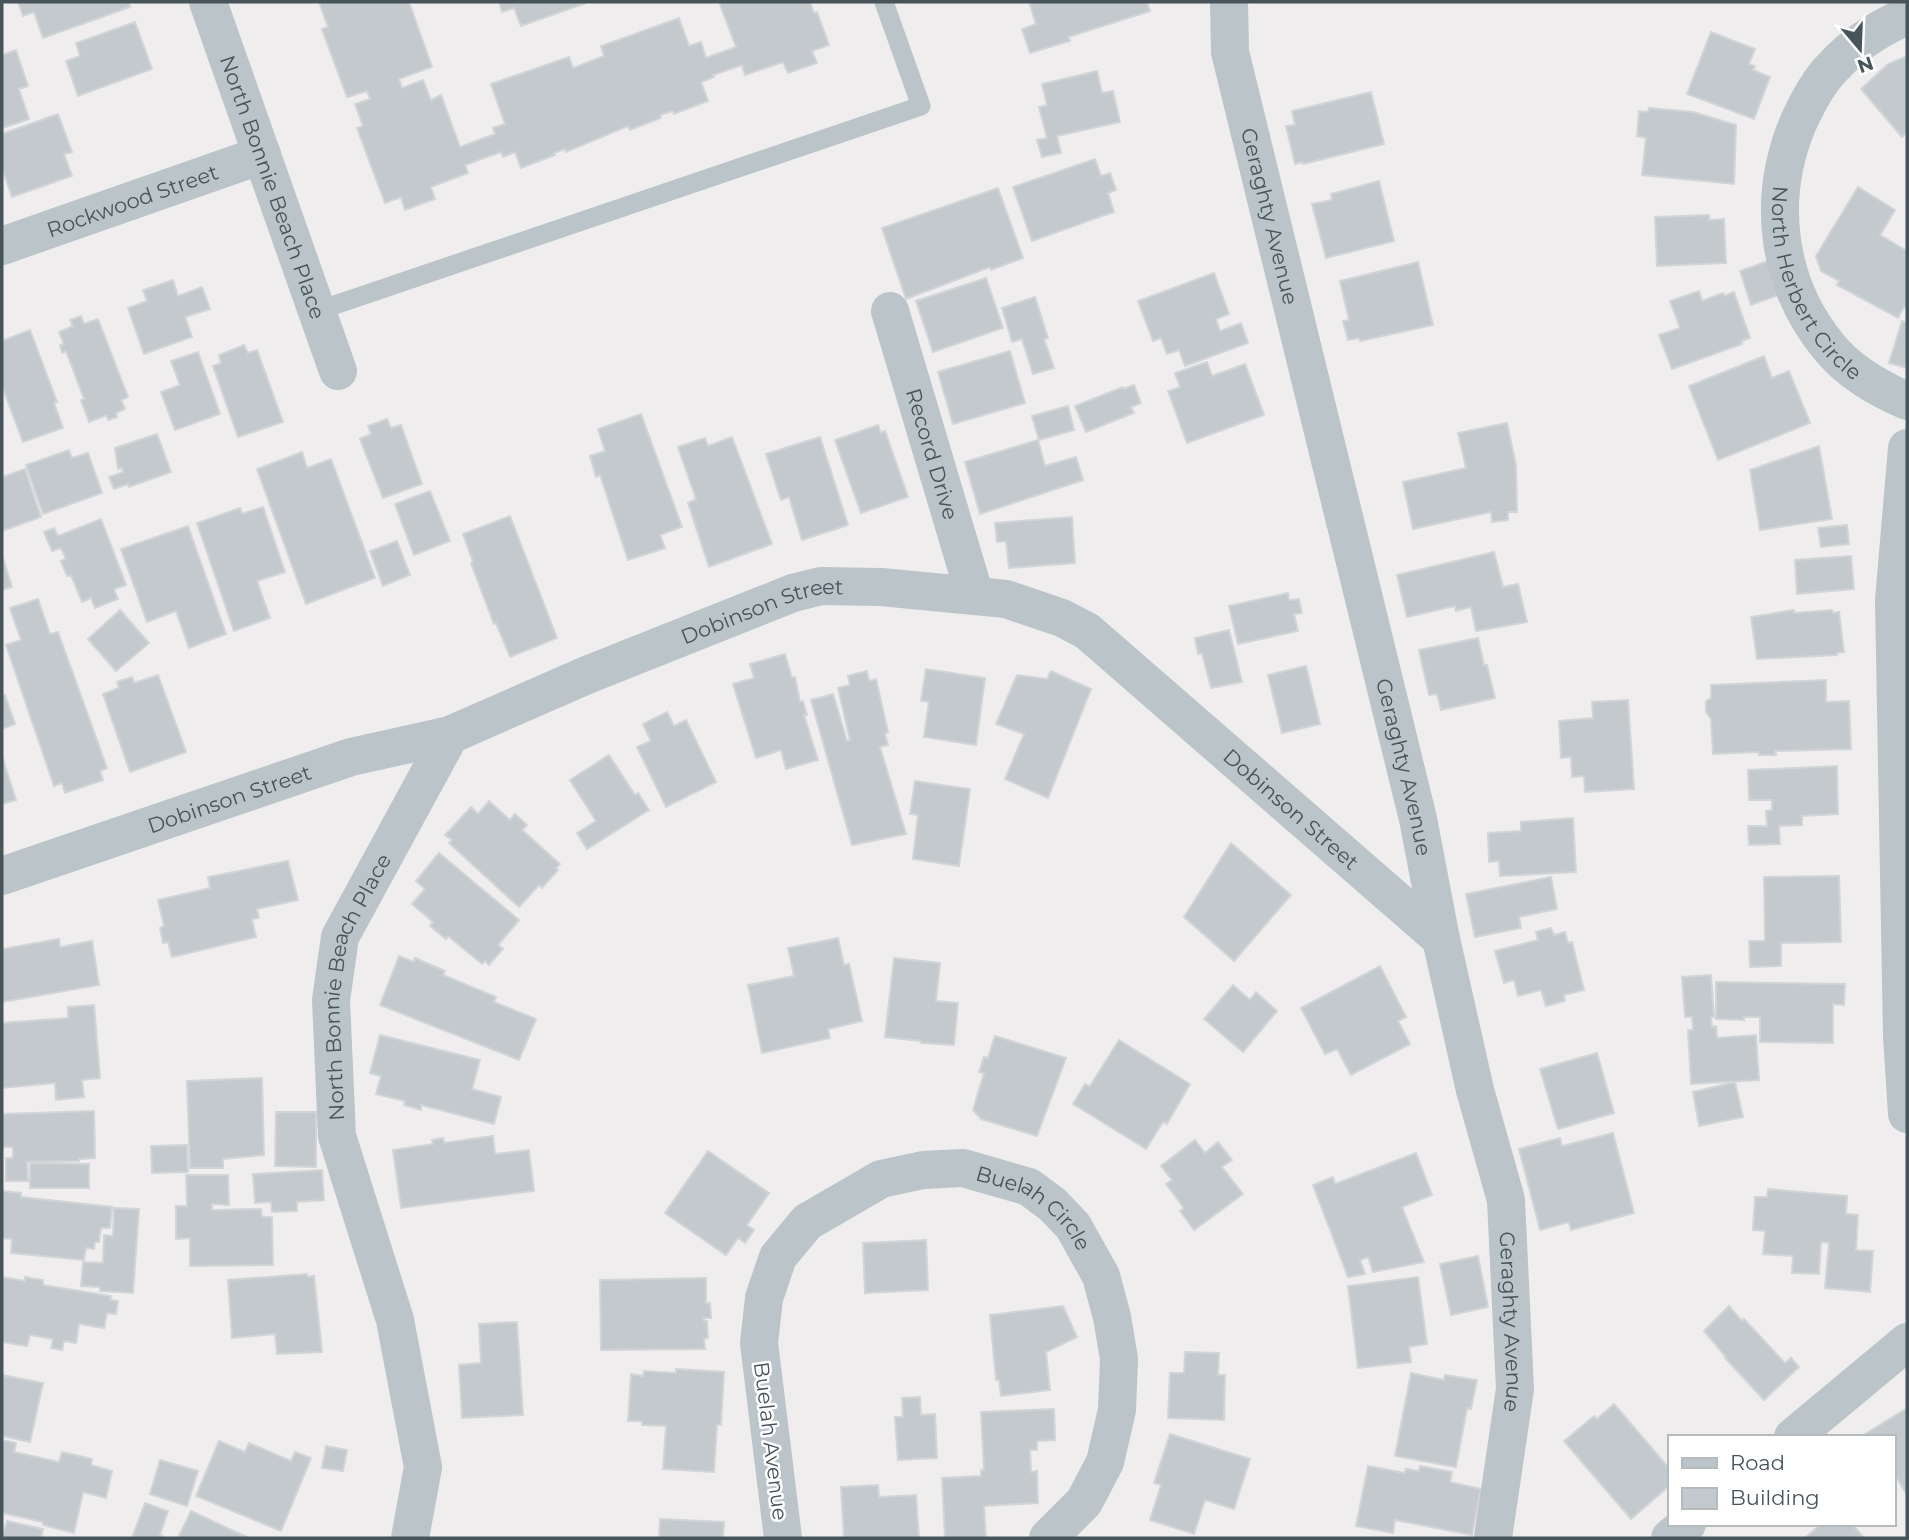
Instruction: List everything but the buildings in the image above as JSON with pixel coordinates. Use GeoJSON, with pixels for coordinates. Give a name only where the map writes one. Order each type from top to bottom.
{"type":"FeatureCollection","features":[{"type":"Feature","properties":{"kind":"street","name":"North Bonnie Beach Place"},"geometry":{"type":"LineString","coordinates":[[208,2],[338,371]]}},
{"type":"Feature","properties":{"kind":"street","name":"Geraghty Avenue"},"geometry":{"type":"LineString","coordinates":[[1229,2],[1230,52],[1419,819],[1441,939],[1475,1090],[1506,1200],[1515,1389],[1493,1538]]}},
{"type":"Feature","properties":{"kind":"street","name":"North Herbert Circle"},"geometry":{"type":"LineString","coordinates":[[1907,16],[1886,25],[1857,45],[1832,68],[1809,99],[1794,132],[1784,165],[1779,216],[1785,261],[1795,295],[1811,324],[1830,349],[1854,371],[1882,390],[1907,401]]}},
{"type":"Feature","properties":{"kind":"street","name":"Rockwood Street"},"geometry":{"type":"LineString","coordinates":[[2,246],[262,155]]}},
{"type":"Feature","properties":{"kind":"street","name":"Record Drive"},"geometry":{"type":"LineString","coordinates":[[890,312],[975,596]]}},
{"type":"Feature","properties":{"kind":"street"},"geometry":{"type":"LineString","coordinates":[[1907,448],[1894,600],[1902,1035],[1907,1114]]}},
{"type":"Feature","properties":{"kind":"street","name":"Dobinson Street"},"geometry":{"type":"LineString","coordinates":[[2,876],[351,757],[450,734],[600,669],[793,593],[821,586],[881,587],[1006,598],[1062,618],[1087,631],[1441,939]]}},
{"type":"Feature","properties":{"kind":"street","name":"North Bonnie Beach Place"},"geometry":{"type":"LineString","coordinates":[[410,1538],[423,1467],[395,1320],[337,1136],[331,1000],[340,937],[450,734]]}},
{"type":"Feature","properties":{"kind":"street","name":"Buelah Circle"},"geometry":{"type":"LineString","coordinates":[[759,1343],[764,1298],[778,1257],[807,1222],[881,1179],[923,1170],[963,1168],[1029,1187],[1053,1205],[1073,1226],[1101,1276],[1119,1359],[1117,1410],[1105,1462],[1084,1502],[1048,1538]]}},
{"type":"Feature","properties":{"kind":"street"},"geometry":{"type":"LineString","coordinates":[[1795,1435],[1907,1342]]}},
{"type":"Feature","properties":{"kind":"street","name":"Buelah Avenue"},"geometry":{"type":"LineString","coordinates":[[759,1343],[783,1538]]}},
{"type":"Feature","properties":{"kind":"street"},"geometry":{"type":"LineString","coordinates":[[1670,1538],[1685,1526]]}},
{"type":"Feature","properties":{"kind":"lane"},"geometry":{"type":"LineString","coordinates":[[317,311],[921,106],[884,2]]}}]}
